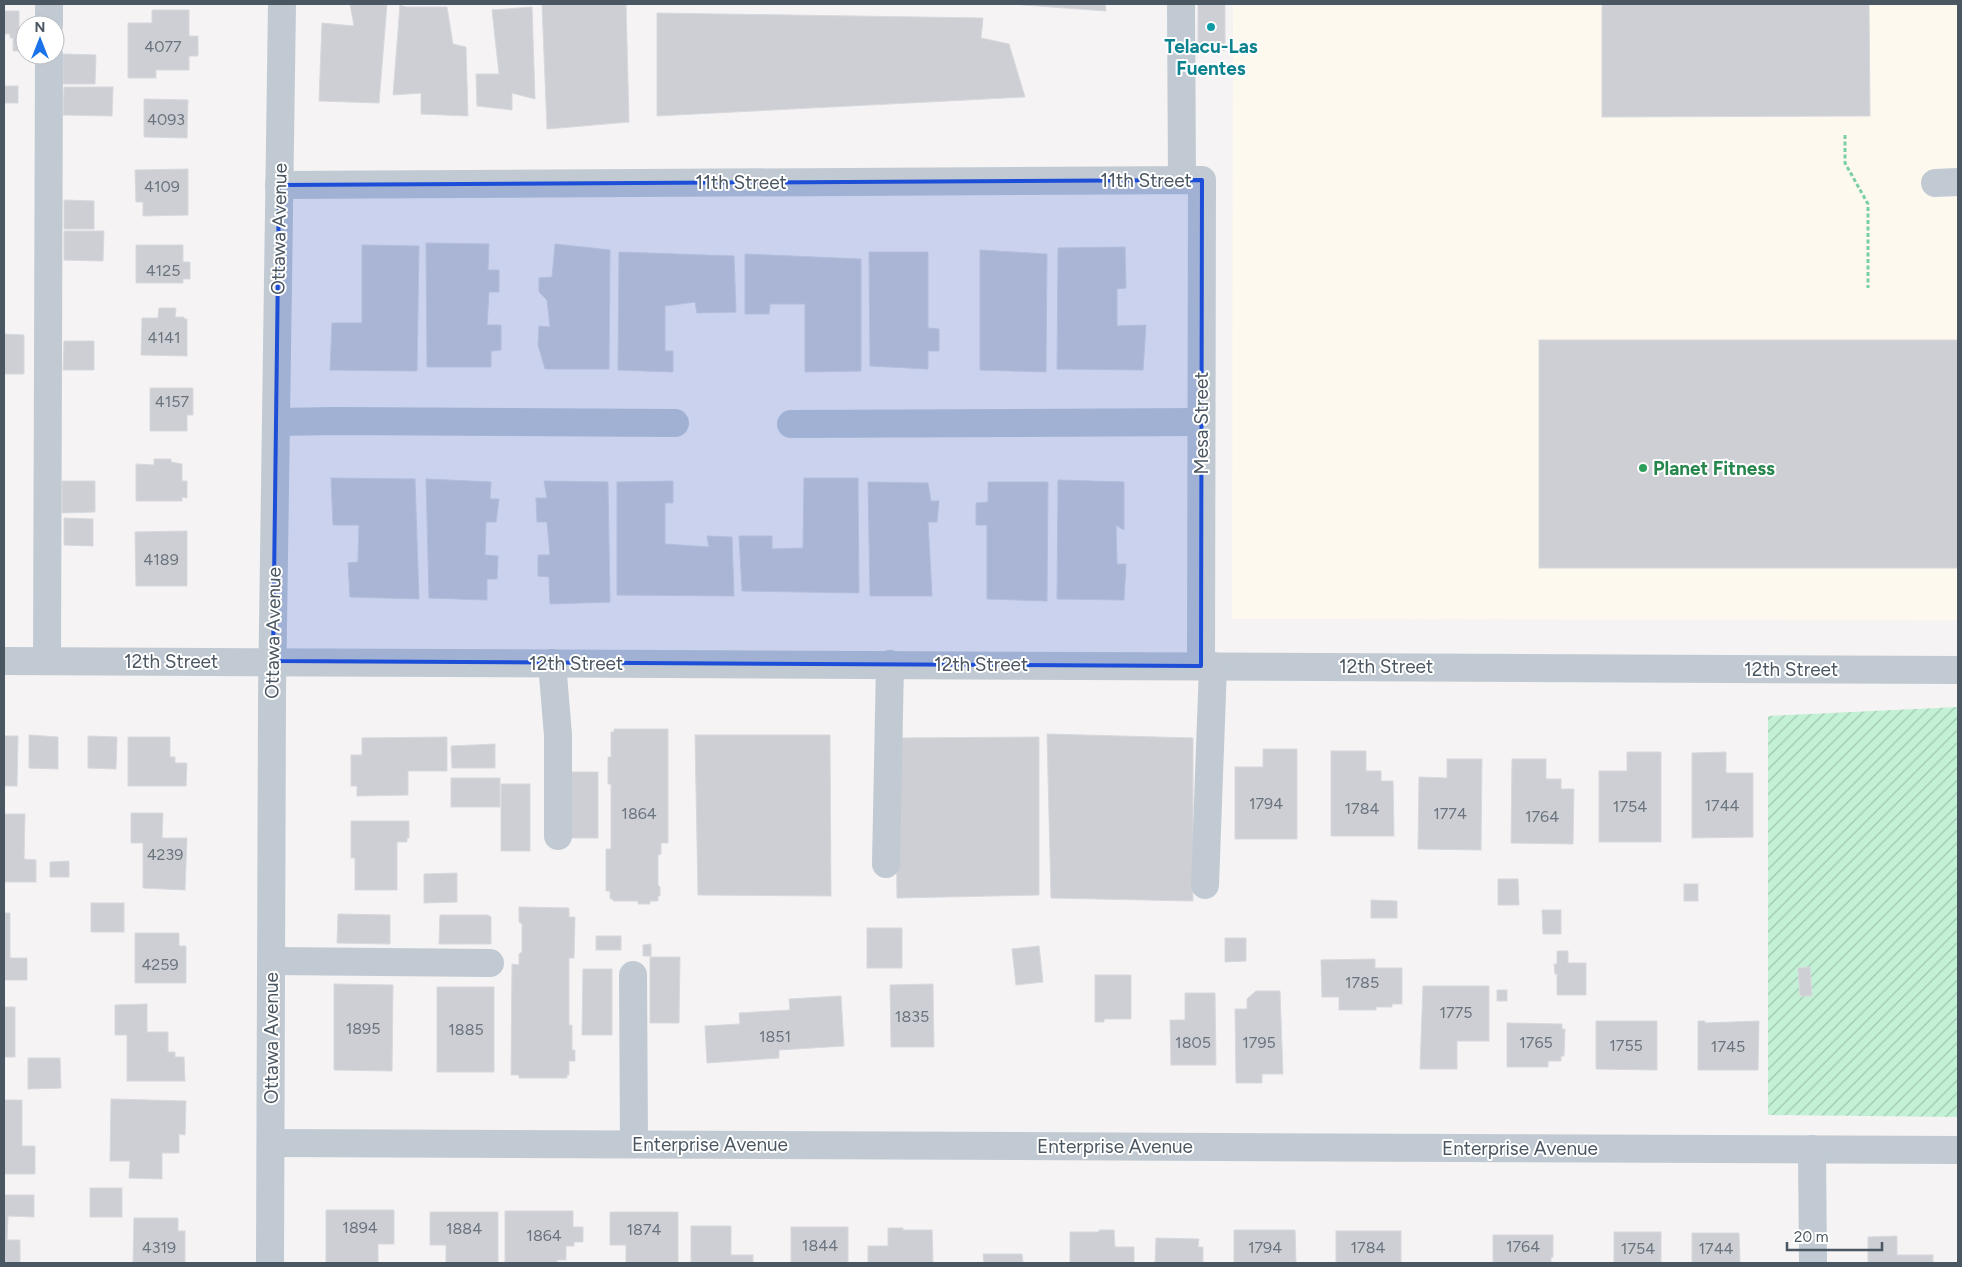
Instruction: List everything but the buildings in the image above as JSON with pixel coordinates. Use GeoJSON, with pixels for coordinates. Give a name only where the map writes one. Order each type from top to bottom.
{"type":"FeatureCollection","features":[{"type":"Feature","properties":{"kind":"street","name":"Ottawa Avenue"},"geometry":{"type":"LineString","coordinates":[[270,1263],[272,662],[282,4]]}},
{"type":"Feature","properties":{"kind":"street","name":"Mesa Street"},"geometry":{"type":"LineString","coordinates":[[1181,4],[1192,180],[1201,422],[1207,666],[1205,884]]}},
{"type":"Feature","properties":{"kind":"street"},"geometry":{"type":"LineString","coordinates":[[47,662],[49,65]]}},
{"type":"Feature","properties":{"kind":"street","name":"11th Street"},"geometry":{"type":"LineString","coordinates":[[279,185],[1192,180]]}},
{"type":"Feature","properties":{"kind":"street"},"geometry":{"type":"LineString","coordinates":[[276,422],[675,423]]}},
{"type":"Feature","properties":{"kind":"street"},"geometry":{"type":"LineString","coordinates":[[791,424],[1201,422]]}},
{"type":"Feature","properties":{"kind":"street","name":"12th Street"},"geometry":{"type":"LineString","coordinates":[[4,662],[552,662],[1958,670]]}},
{"type":"Feature","properties":{"kind":"street"},"geometry":{"type":"LineString","coordinates":[[552,662],[558,736],[558,836]]}},
{"type":"Feature","properties":{"kind":"street"},"geometry":{"type":"LineString","coordinates":[[886,864],[890,664]]}},
{"type":"Feature","properties":{"kind":"street"},"geometry":{"type":"LineString","coordinates":[[271,961],[490,963]]}},
{"type":"Feature","properties":{"kind":"street"},"geometry":{"type":"LineString","coordinates":[[633,976],[634,1144]]}},
{"type":"Feature","properties":{"kind":"street","name":"Enterprise Avenue"},"geometry":{"type":"LineString","coordinates":[[271,1143],[1958,1150]]}},
{"type":"Feature","properties":{"kind":"street"},"geometry":{"type":"LineString","coordinates":[[1812,1149],[1813,1263]]}},
{"type":"Feature","properties":{"kind":"path"},"geometry":{"type":"LineString","coordinates":[[1845,135],[1845,163],[1868,204],[1868,288]]}},
{"type":"Feature","properties":{"kind":"highlighted area"},"geometry":{"type":"Polygon","coordinates":[[[1202,180],[1201,666],[273,661],[279,185],[1202,180]]]}},
{"type":"Feature","properties":{"kind":"shaded area"},"geometry":{"type":"Polygon","coordinates":[[[1233,4],[1958,4],[1958,620],[1232,619],[1233,4]]]}},
{"type":"Feature","properties":{"kind":"green space"},"geometry":{"type":"Polygon","coordinates":[[[1958,707],[1958,1117],[1768,1115],[1768,716],[1958,707]]]}},
{"type":"Feature","properties":{"kind":"place","name":"Telacu-Las Fuentes"},"geometry":{"type":"Point","coordinates":[1211,27]}},
{"type":"Feature","properties":{"kind":"place","name":"Planet Fitness"},"geometry":{"type":"Point","coordinates":[1643,468]}}]}
